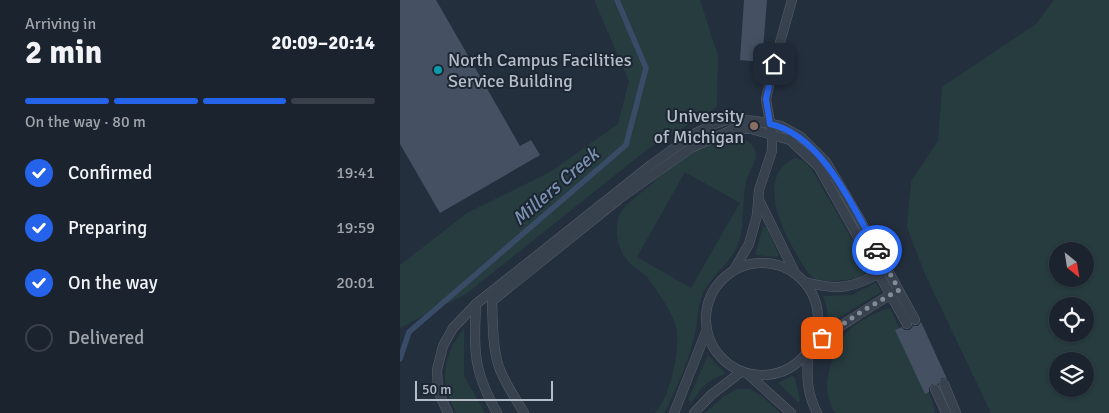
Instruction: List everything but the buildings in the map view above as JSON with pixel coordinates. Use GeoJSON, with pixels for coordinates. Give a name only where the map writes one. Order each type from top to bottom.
{"type":"FeatureCollection","features":[{"type":"Feature","properties":{"kind":"lane"},"geometry":{"type":"LineString","coordinates":[[734,270],[749,244],[757,215],[759,190],[772,151],[772,135],[766,99],[792,0]]}},
{"type":"Feature","properties":{"kind":"lane"},"geometry":{"type":"LineString","coordinates":[[448,413],[438,391],[438,370],[443,346],[453,328],[476,304],[686,139],[712,125],[729,120],[756,121],[781,126],[801,137],[826,162],[883,271],[891,294],[911,322]]}},
{"type":"Feature","properties":{"kind":"lane"},"geometry":{"type":"LineString","coordinates":[[524,413],[502,374],[495,352],[492,300],[619,199],[691,148],[734,129],[751,129],[790,140],[818,166],[883,271]]}},
{"type":"Feature","properties":{"kind":"lane"},"geometry":{"type":"LineString","coordinates":[[758,199],[796,274]]}},
{"type":"Feature","properties":{"kind":"lane"},"geometry":{"type":"LineString","coordinates":[[694,413],[711,395],[745,373],[772,375],[786,371],[798,363],[813,343],[818,331],[819,318],[817,305],[805,282],[784,267],[759,263],[746,265],[734,270],[716,286],[710,296],[705,320],[706,332],[711,345],[729,366],[745,373],[791,413]]}},
{"type":"Feature","properties":{"kind":"lane"},"geometry":{"type":"LineString","coordinates":[[805,282],[835,288],[855,285],[883,271]]}},
{"type":"Feature","properties":{"kind":"lane"},"geometry":{"type":"LineString","coordinates":[[813,343],[891,294]]}},
{"type":"Feature","properties":{"kind":"lane"},"geometry":{"type":"LineString","coordinates":[[476,304],[474,345],[476,366],[487,395],[497,413]]}},
{"type":"Feature","properties":{"kind":"lane"},"geometry":{"type":"LineString","coordinates":[[674,413],[706,332]]}},
{"type":"Feature","properties":{"kind":"lane"},"geometry":{"type":"LineString","coordinates":[[808,352],[807,384],[809,397],[818,413]]}},
{"type":"Feature","properties":{"kind":"lane"},"geometry":{"type":"LineString","coordinates":[[944,384],[956,413]]}},
{"type":"Feature","properties":{"kind":"lane"},"geometry":{"type":"LineString","coordinates":[[936,389],[946,413]]}},
{"type":"Feature","properties":{"kind":"green space"},"geometry":{"type":"Polygon","coordinates":[[[594,0],[700,0],[718,56],[717,107],[648,149],[466,294],[400,328],[400,265],[467,213],[550,172],[618,124],[629,81],[594,0]]]}},
{"type":"Feature","properties":{"kind":"green space"},"geometry":{"type":"Polygon","coordinates":[[[1054,0],[1109,0],[1109,413],[991,413],[924,272],[907,227],[911,181],[938,141],[942,87],[1036,24],[1054,0]]]}},
{"type":"Feature","properties":{"kind":"green space"},"geometry":{"type":"Polygon","coordinates":[[[737,138],[750,143],[754,147],[756,154],[746,182],[739,241],[728,261],[704,291],[700,302],[697,324],[683,372],[664,413],[655,413],[664,399],[673,372],[677,349],[676,326],[668,308],[650,281],[629,262],[621,251],[617,230],[618,220],[623,209],[633,199],[676,165],[711,143],[737,138]],[[685,172],[637,257],[691,288],[740,203],[685,172]]]}},
{"type":"Feature","properties":{"kind":"green space"},"geometry":{"type":"Polygon","coordinates":[[[795,158],[804,161],[811,168],[869,269],[861,276],[841,280],[818,280],[809,274],[799,259],[779,216],[774,189],[777,177],[783,166],[795,158]]]}},
{"type":"Feature","properties":{"kind":"green space"},"geometry":{"type":"Polygon","coordinates":[[[763,226],[766,227],[779,255],[777,257],[755,255],[763,226]]]}},
{"type":"Feature","properties":{"kind":"green space"},"geometry":{"type":"Polygon","coordinates":[[[876,283],[881,291],[878,294],[828,324],[827,309],[823,296],[852,295],[876,283]]]}},
{"type":"Feature","properties":{"kind":"green space"},"geometry":{"type":"Polygon","coordinates":[[[890,308],[931,398],[935,410],[934,413],[835,413],[829,399],[827,384],[832,361],[841,340],[846,333],[861,321],[890,308]]]}},
{"type":"Feature","properties":{"kind":"green space"},"geometry":{"type":"Polygon","coordinates":[[[464,329],[464,376],[485,413],[456,413],[446,386],[447,360],[454,343],[464,329]]]}},
{"type":"Feature","properties":{"kind":"green space"},"geometry":{"type":"Polygon","coordinates":[[[708,355],[725,374],[707,384],[691,402],[688,400],[708,355]]]}},
{"type":"Feature","properties":{"kind":"green space"},"geometry":{"type":"Polygon","coordinates":[[[792,376],[795,378],[800,401],[798,402],[778,383],[792,376]]]}},
{"type":"Feature","properties":{"kind":"green space"},"geometry":{"type":"Polygon","coordinates":[[[737,389],[750,389],[762,396],[780,413],[705,413],[723,397],[737,389]]]}},
{"type":"Feature","properties":{"kind":"waterway","name":"Millers Creek"},"geometry":{"type":"LineString","coordinates":[[400,359],[409,332],[626,145],[646,68],[617,0]]}},
{"type":"Feature","properties":{"kind":"way so far"},"geometry":{"type":"LineString","coordinates":[[822,338],[864,310],[899,290],[877,250]]}},
{"type":"Feature","properties":{"kind":"place","name":"North Campus Facilities Service Building"},"geometry":{"type":"Point","coordinates":[438,70]}},
{"type":"Feature","properties":{"kind":"place","name":"University of Michigan"},"geometry":{"type":"Point","coordinates":[754,126]}},
{"type":"Feature","properties":{"kind":"route"},"geometry":{"type":"LineString","coordinates":[[774,64],[766,99],[770,124],[781,126],[801,137],[826,162],[877,250]]}}]}
